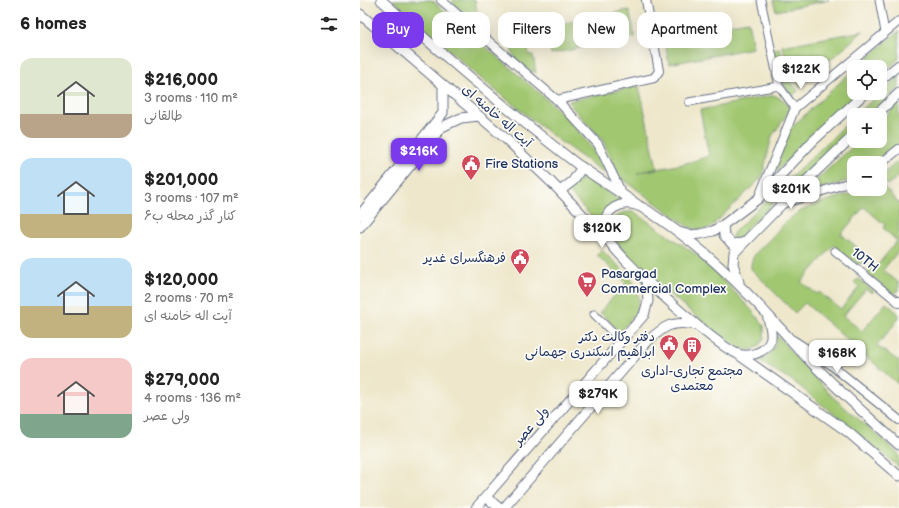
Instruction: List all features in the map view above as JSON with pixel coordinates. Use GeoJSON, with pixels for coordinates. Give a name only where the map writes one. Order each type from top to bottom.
{"type":"FeatureCollection","features":[{"type":"Feature","properties":{"kind":"main road","name":"آیت اله خامنه ای"},"geometry":{"type":"LineString","coordinates":[[381,0],[482,87],[582,167],[676,231],[728,274],[744,290]]}},
{"type":"Feature","properties":{"kind":"main road","name":"آیت اله خامنه ای"},"geometry":{"type":"LineString","coordinates":[[360,14],[506,139],[560,191],[669,302],[697,325],[737,353]]}},
{"type":"Feature","properties":{"kind":"main road"},"geometry":{"type":"LineString","coordinates":[[887,74],[899,65]]}},
{"type":"Feature","properties":{"kind":"main road"},"geometry":{"type":"LineString","coordinates":[[360,215],[443,113],[443,86]]}},
{"type":"Feature","properties":{"kind":"main road"},"geometry":{"type":"LineString","coordinates":[[883,108],[899,93]]}},
{"type":"Feature","properties":{"kind":"main road"},"geometry":{"type":"LineString","coordinates":[[676,231],[690,235],[700,234],[713,231],[723,225],[759,198],[813,141],[857,100]]}},
{"type":"Feature","properties":{"kind":"main road"},"geometry":{"type":"LineString","coordinates":[[360,227],[442,127],[461,118],[478,116]]}},
{"type":"Feature","properties":{"kind":"main road"},"geometry":{"type":"LineString","coordinates":[[847,143],[742,243],[734,253],[733,264],[735,274],[744,290],[835,387],[899,445]]}},
{"type":"Feature","properties":{"kind":"main road"},"geometry":{"type":"LineString","coordinates":[[560,191],[573,181],[582,167]]}},
{"type":"Feature","properties":{"kind":"main road"},"geometry":{"type":"LineString","coordinates":[[610,243],[604,226],[605,218],[611,210],[620,205],[631,204],[642,208]]}},
{"type":"Feature","properties":{"kind":"main road"},"geometry":{"type":"LineString","coordinates":[[723,225],[724,236],[732,244],[742,243]]}},
{"type":"Feature","properties":{"kind":"main road","name":"ولی عصر"},"geometry":{"type":"LineString","coordinates":[[476,508],[644,315],[648,301],[646,279]]}},
{"type":"Feature","properties":{"kind":"main road"},"geometry":{"type":"LineString","coordinates":[[737,353],[751,354],[765,349],[772,334],[767,314]]}},
{"type":"Feature","properties":{"kind":"main road"},"geometry":{"type":"LineString","coordinates":[[504,508],[646,343],[660,330],[671,324],[682,322],[697,325]]}},
{"type":"Feature","properties":{"kind":"main road"},"geometry":{"type":"LineString","coordinates":[[737,353],[848,432],[899,476]]}},
{"type":"Feature","properties":{"kind":"main road"},"geometry":{"type":"LineString","coordinates":[[486,497],[499,508]]}},
{"type":"Feature","properties":{"kind":"street"},"geometry":{"type":"LineString","coordinates":[[442,0],[557,100],[598,144],[622,194]]}},
{"type":"Feature","properties":{"kind":"street"},"geometry":{"type":"LineString","coordinates":[[557,100],[654,78],[659,71],[646,0]]}},
{"type":"Feature","properties":{"kind":"street"},"geometry":{"type":"LineString","coordinates":[[761,0],[779,86],[795,108]]}},
{"type":"Feature","properties":{"kind":"street"},"geometry":{"type":"LineString","coordinates":[[878,0],[885,32]]}},
{"type":"Feature","properties":{"kind":"street"},"geometry":{"type":"LineString","coordinates":[[759,198],[795,108],[899,21]]}},
{"type":"Feature","properties":{"kind":"street"},"geometry":{"type":"LineString","coordinates":[[689,102],[779,86]]}},
{"type":"Feature","properties":{"kind":"street"},"geometry":{"type":"LineString","coordinates":[[887,158],[899,148]]}},
{"type":"Feature","properties":{"kind":"street"},"geometry":{"type":"LineString","coordinates":[[781,205],[847,183]]}},
{"type":"Feature","properties":{"kind":"street","name":"10TH"},"geometry":{"type":"LineString","coordinates":[[835,251],[899,302]]}},
{"type":"Feature","properties":{"kind":"street"},"geometry":{"type":"LineString","coordinates":[[594,314],[622,342]]}},
{"type":"Feature","properties":{"kind":"street"},"geometry":{"type":"LineString","coordinates":[[788,337],[830,364],[899,420]]}},
{"type":"Feature","properties":{"kind":"green space"},"geometry":{"type":"Polygon","coordinates":[[[393,0],[432,0],[446,12],[432,12],[432,35],[424,28],[424,12],[406,12],[393,0]]]}},
{"type":"Feature","properties":{"kind":"green space"},"geometry":{"type":"Polygon","coordinates":[[[453,0],[475,0],[477,12],[463,12],[453,4],[453,0]]]}},
{"type":"Feature","properties":{"kind":"green space"},"geometry":{"type":"Polygon","coordinates":[[[773,0],[829,0],[776,11],[773,0]]]}},
{"type":"Feature","properties":{"kind":"green space"},"geometry":{"type":"Polygon","coordinates":[[[629,10],[635,37],[629,38],[629,12],[619,12],[629,10]]]}},
{"type":"Feature","properties":{"kind":"green space"},"geometry":{"type":"Polygon","coordinates":[[[573,21],[573,48],[581,48],[551,54],[550,48],[565,48],[565,23],[573,21]]]}},
{"type":"Feature","properties":{"kind":"green space"},"geometry":{"type":"Polygon","coordinates":[[[748,21],[753,48],[669,64],[666,48],[732,48],[732,24],[748,21]]]}},
{"type":"Feature","properties":{"kind":"green space"},"geometry":{"type":"Polygon","coordinates":[[[863,31],[800,87],[791,74],[782,46],[863,31]]]}},
{"type":"Feature","properties":{"kind":"green space"},"geometry":{"type":"Polygon","coordinates":[[[899,31],[899,59],[887,69],[887,60],[865,60],[899,31]]]}},
{"type":"Feature","properties":{"kind":"green space"},"geometry":{"type":"Polygon","coordinates":[[[447,48],[487,48],[553,105],[574,126],[593,150],[606,174],[558,140],[485,82],[447,48]]]}},
{"type":"Feature","properties":{"kind":"green space"},"geometry":{"type":"Polygon","coordinates":[[[511,48],[528,48],[529,55],[533,55],[536,73],[519,62],[511,48]]]}},
{"type":"Feature","properties":{"kind":"green space"},"geometry":{"type":"Polygon","coordinates":[[[780,48],[786,75],[798,91],[792,96],[781,79],[772,49],[780,48]]]}},
{"type":"Feature","properties":{"kind":"green space"},"geometry":{"type":"Polygon","coordinates":[[[847,76],[847,100],[853,100],[776,171],[778,159],[791,128],[847,76]]]}},
{"type":"Feature","properties":{"kind":"green space"},"geometry":{"type":"Polygon","coordinates":[[[899,76],[899,88],[887,99],[887,87],[899,76]]]}},
{"type":"Feature","properties":{"kind":"green space"},"geometry":{"type":"Polygon","coordinates":[[[639,86],[657,168],[637,173],[683,164],[709,156],[700,110],[774,95],[785,101],[790,110],[772,136],[762,177],[710,228],[700,230],[690,228],[620,177],[602,139],[571,106],[569,101],[639,86]]]}},
{"type":"Feature","properties":{"kind":"green space"},"geometry":{"type":"Polygon","coordinates":[[[873,100],[886,100],[877,108],[864,108],[873,100]]]}},
{"type":"Feature","properties":{"kind":"green space"},"geometry":{"type":"Polygon","coordinates":[[[899,103],[899,144],[885,156],[847,156],[847,181],[802,193],[851,148],[887,148],[887,114],[899,103]]]}},
{"type":"Feature","properties":{"kind":"green space"},"geometry":{"type":"Polygon","coordinates":[[[847,124],[847,135],[749,226],[738,240],[733,239],[732,235],[847,124]]]}},
{"type":"Feature","properties":{"kind":"green space"},"geometry":{"type":"Polygon","coordinates":[[[899,160],[899,176],[887,185],[887,171],[899,160]]]}},
{"type":"Feature","properties":{"kind":"green space"},"geometry":{"type":"Polygon","coordinates":[[[582,175],[621,201],[605,210],[599,225],[568,191],[575,187],[582,175]]]}},
{"type":"Feature","properties":{"kind":"green space"},"geometry":{"type":"Polygon","coordinates":[[[887,190],[899,204],[899,250],[883,270],[899,283],[899,290],[893,294],[868,274],[868,270],[872,264],[876,267],[897,241],[883,228],[885,225],[864,207],[841,234],[863,252],[859,257],[863,261],[861,264],[855,263],[834,245],[801,282],[817,294],[819,292],[841,309],[859,287],[854,282],[858,279],[874,291],[872,293],[866,289],[843,316],[862,331],[886,303],[899,314],[899,318],[877,346],[899,361],[899,385],[805,303],[795,313],[751,269],[752,260],[756,254],[792,217],[803,210],[847,196],[887,196],[887,190]]]}},
{"type":"Feature","properties":{"kind":"green space"},"geometry":{"type":"Polygon","coordinates":[[[623,212],[634,212],[697,255],[730,287],[764,326],[764,338],[758,347],[750,350],[740,349],[690,311],[647,274],[629,256],[616,241],[611,229],[613,221],[623,212]]]}},
{"type":"Feature","properties":{"kind":"green space"},"geometry":{"type":"Polygon","coordinates":[[[602,250],[628,276],[638,292],[639,300],[637,309],[620,332],[600,312],[626,283],[597,255],[602,250]]]}},
{"type":"Feature","properties":{"kind":"green space"},"geometry":{"type":"Polygon","coordinates":[[[776,335],[834,398],[899,454],[899,467],[793,381],[755,359],[764,359],[770,353],[775,346],[776,335]]]}},
{"type":"Feature","properties":{"kind":"place","name":"Fire Stations"},"geometry":{"type":"Point","coordinates":[471,181]}},
{"type":"Feature","properties":{"kind":"place","name":"فرهنگسرای غدیر"},"geometry":{"type":"Point","coordinates":[520,275]}},
{"type":"Feature","properties":{"kind":"place","name":"Pasargad Commercial Complex"},"geometry":{"type":"Point","coordinates":[587,298]}},
{"type":"Feature","properties":{"kind":"place","name":"دفتر وکالت دکتر ابراهیم اسکندری جهمانی"},"geometry":{"type":"Point","coordinates":[669,361]}},
{"type":"Feature","properties":{"kind":"place","name":"مجتمع تجاری-اداری معتمدی"},"geometry":{"type":"Point","coordinates":[692,363]}}]}
